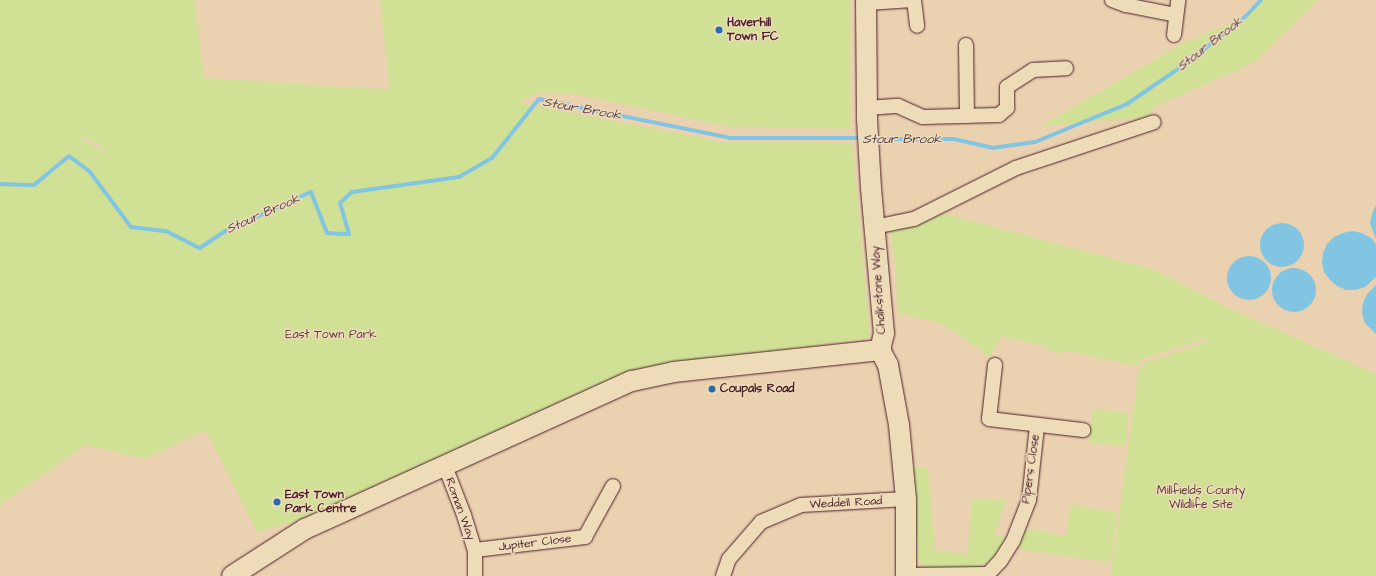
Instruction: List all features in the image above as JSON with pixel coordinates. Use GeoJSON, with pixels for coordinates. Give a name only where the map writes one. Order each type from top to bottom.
{"type":"FeatureCollection","features":[{"type":"Feature","properties":{"kind":"street"},"geometry":{"type":"LineString","coordinates":[[867,1],[913,0],[917,26]]}},
{"type":"Feature","properties":{"kind":"street"},"geometry":{"type":"LineString","coordinates":[[1112,0],[1126,6],[1176,16]]}},
{"type":"Feature","properties":{"kind":"street"},"geometry":{"type":"LineString","coordinates":[[1174,35],[1178,0]]}},
{"type":"Feature","properties":{"kind":"street","name":"Chalkstone Way"},"geometry":{"type":"LineString","coordinates":[[867,1],[867,113],[874,227],[884,334],[880,350],[888,365],[899,425],[906,499],[906,575]]}},
{"type":"Feature","properties":{"kind":"street"},"geometry":{"type":"LineString","coordinates":[[966,45],[967,116]]}},
{"type":"Feature","properties":{"kind":"street"},"geometry":{"type":"LineString","coordinates":[[867,113],[898,106],[923,117],[999,116],[1007,108],[1007,87],[1033,70],[1066,68]]}},
{"type":"Feature","properties":{"kind":"street"},"geometry":{"type":"LineString","coordinates":[[874,227],[914,219],[1016,168],[1154,122]]}},
{"type":"Feature","properties":{"kind":"street"},"geometry":{"type":"LineString","coordinates":[[232,576],[304,529],[632,381],[674,372],[880,350]]}},
{"type":"Feature","properties":{"kind":"street","name":"Pipers Close"},"geometry":{"type":"LineString","coordinates":[[995,365],[989,419],[1036,426],[1083,430]]}},
{"type":"Feature","properties":{"kind":"street","name":"Pipers Close"},"geometry":{"type":"LineString","coordinates":[[906,575],[988,575],[1001,560],[1013,541],[1029,500],[1036,426]]}},
{"type":"Feature","properties":{"kind":"street","name":"Roman Way"},"geometry":{"type":"LineString","coordinates":[[445,466],[464,515],[475,550],[475,576]]}},
{"type":"Feature","properties":{"kind":"street","name":"Jupiter Close"},"geometry":{"type":"LineString","coordinates":[[475,550],[585,537],[614,486]]}},
{"type":"Feature","properties":{"kind":"street","name":"Weddell Road"},"geometry":{"type":"LineString","coordinates":[[723,576],[729,559],[761,522],[801,505],[906,499]]}},
{"type":"Feature","properties":{"kind":"green space","name":"East Town Park"},"geometry":{"type":"Polygon","coordinates":[[[0,0],[194,0],[204,78],[390,90],[380,0],[850,0],[850,129],[730,127],[575,94],[538,93],[519,103],[723,142],[852,143],[870,338],[630,370],[308,518],[257,532],[206,430],[145,459],[86,445],[2,503],[0,508],[0,0]],[[78,137],[107,154],[99,145],[87,138],[78,137]]]}},
{"type":"Feature","properties":{"kind":"green space"},"geometry":{"type":"Polygon","coordinates":[[[1260,0],[1318,0],[1255,62],[1154,107],[1147,117],[1041,126],[1184,43],[1246,16],[1260,0]]]}},
{"type":"Feature","properties":{"kind":"green space","name":"Millfields County Wildlife Site"},"geometry":{"type":"Polygon","coordinates":[[[946,214],[1155,270],[1231,309],[1376,374],[1376,576],[1111,576],[1139,368],[1143,370],[1144,363],[1211,341],[1205,339],[1144,358],[1137,366],[1068,351],[1061,353],[1048,350],[1047,346],[1001,336],[990,357],[941,323],[898,313],[896,272],[891,231],[946,214]]]}},
{"type":"Feature","properties":{"kind":"green space"},"geometry":{"type":"Polygon","coordinates":[[[1093,409],[1129,413],[1125,447],[1089,443],[1093,409]]]}},
{"type":"Feature","properties":{"kind":"green space"},"geometry":{"type":"Polygon","coordinates":[[[912,467],[928,468],[935,551],[968,554],[972,498],[1006,500],[994,535],[1008,538],[997,553],[986,563],[962,571],[928,570],[918,560],[912,467]]]}},
{"type":"Feature","properties":{"kind":"green space"},"geometry":{"type":"Polygon","coordinates":[[[1071,505],[1117,512],[1111,562],[1024,550],[1017,546],[1024,528],[1066,536],[1071,505]]]}},
{"type":"Feature","properties":{"kind":"water"},"geometry":{"type":"Polygon","coordinates":[[[1376,205],[1376,239],[1370,223],[1376,205]]]}},
{"type":"Feature","properties":{"kind":"water"},"geometry":{"type":"Polygon","coordinates":[[[1282,223],[1294,227],[1300,233],[1304,245],[1300,257],[1294,263],[1282,267],[1270,263],[1264,257],[1260,245],[1264,233],[1270,227],[1282,223]]]}},
{"type":"Feature","properties":{"kind":"water"},"geometry":{"type":"Polygon","coordinates":[[[1352,231],[1362,233],[1371,238],[1376,244],[1376,277],[1365,287],[1356,290],[1346,290],[1337,286],[1324,272],[1322,263],[1323,253],[1327,244],[1334,237],[1352,231]]]}},
{"type":"Feature","properties":{"kind":"water"},"geometry":{"type":"Polygon","coordinates":[[[1249,256],[1261,260],[1267,266],[1271,278],[1267,290],[1261,296],[1249,300],[1237,296],[1231,290],[1227,278],[1231,266],[1237,260],[1249,256]]]}},
{"type":"Feature","properties":{"kind":"water"},"geometry":{"type":"Polygon","coordinates":[[[1290,268],[1298,268],[1310,274],[1316,286],[1316,294],[1310,306],[1298,312],[1290,312],[1278,306],[1272,294],[1272,286],[1278,274],[1290,268]]]}},
{"type":"Feature","properties":{"kind":"water"},"geometry":{"type":"Polygon","coordinates":[[[1376,285],[1376,334],[1365,323],[1362,313],[1363,303],[1367,294],[1376,285]]]}},
{"type":"Feature","properties":{"kind":"waterway","name":"Stour Brook"},"geometry":{"type":"LineString","coordinates":[[873,139],[954,139],[992,148],[1035,142],[1127,104],[1188,62],[1246,16],[1261,0]]}},
{"type":"Feature","properties":{"kind":"waterway","name":"Stour Brook"},"geometry":{"type":"LineString","coordinates":[[0,184],[34,185],[69,156],[90,172],[131,227],[166,231],[200,248],[225,231],[311,192],[327,233],[349,234],[340,203],[352,192],[459,177],[492,158],[539,99],[730,138],[862,138]]}},
{"type":"Feature","properties":{"kind":"place","name":"Haverhill Town FC"},"geometry":{"type":"Point","coordinates":[719,30]}},
{"type":"Feature","properties":{"kind":"place","name":"Coupals Road"},"geometry":{"type":"Point","coordinates":[712,389]}},
{"type":"Feature","properties":{"kind":"place","name":"East Town Park Centre"},"geometry":{"type":"Point","coordinates":[277,502]}}]}
